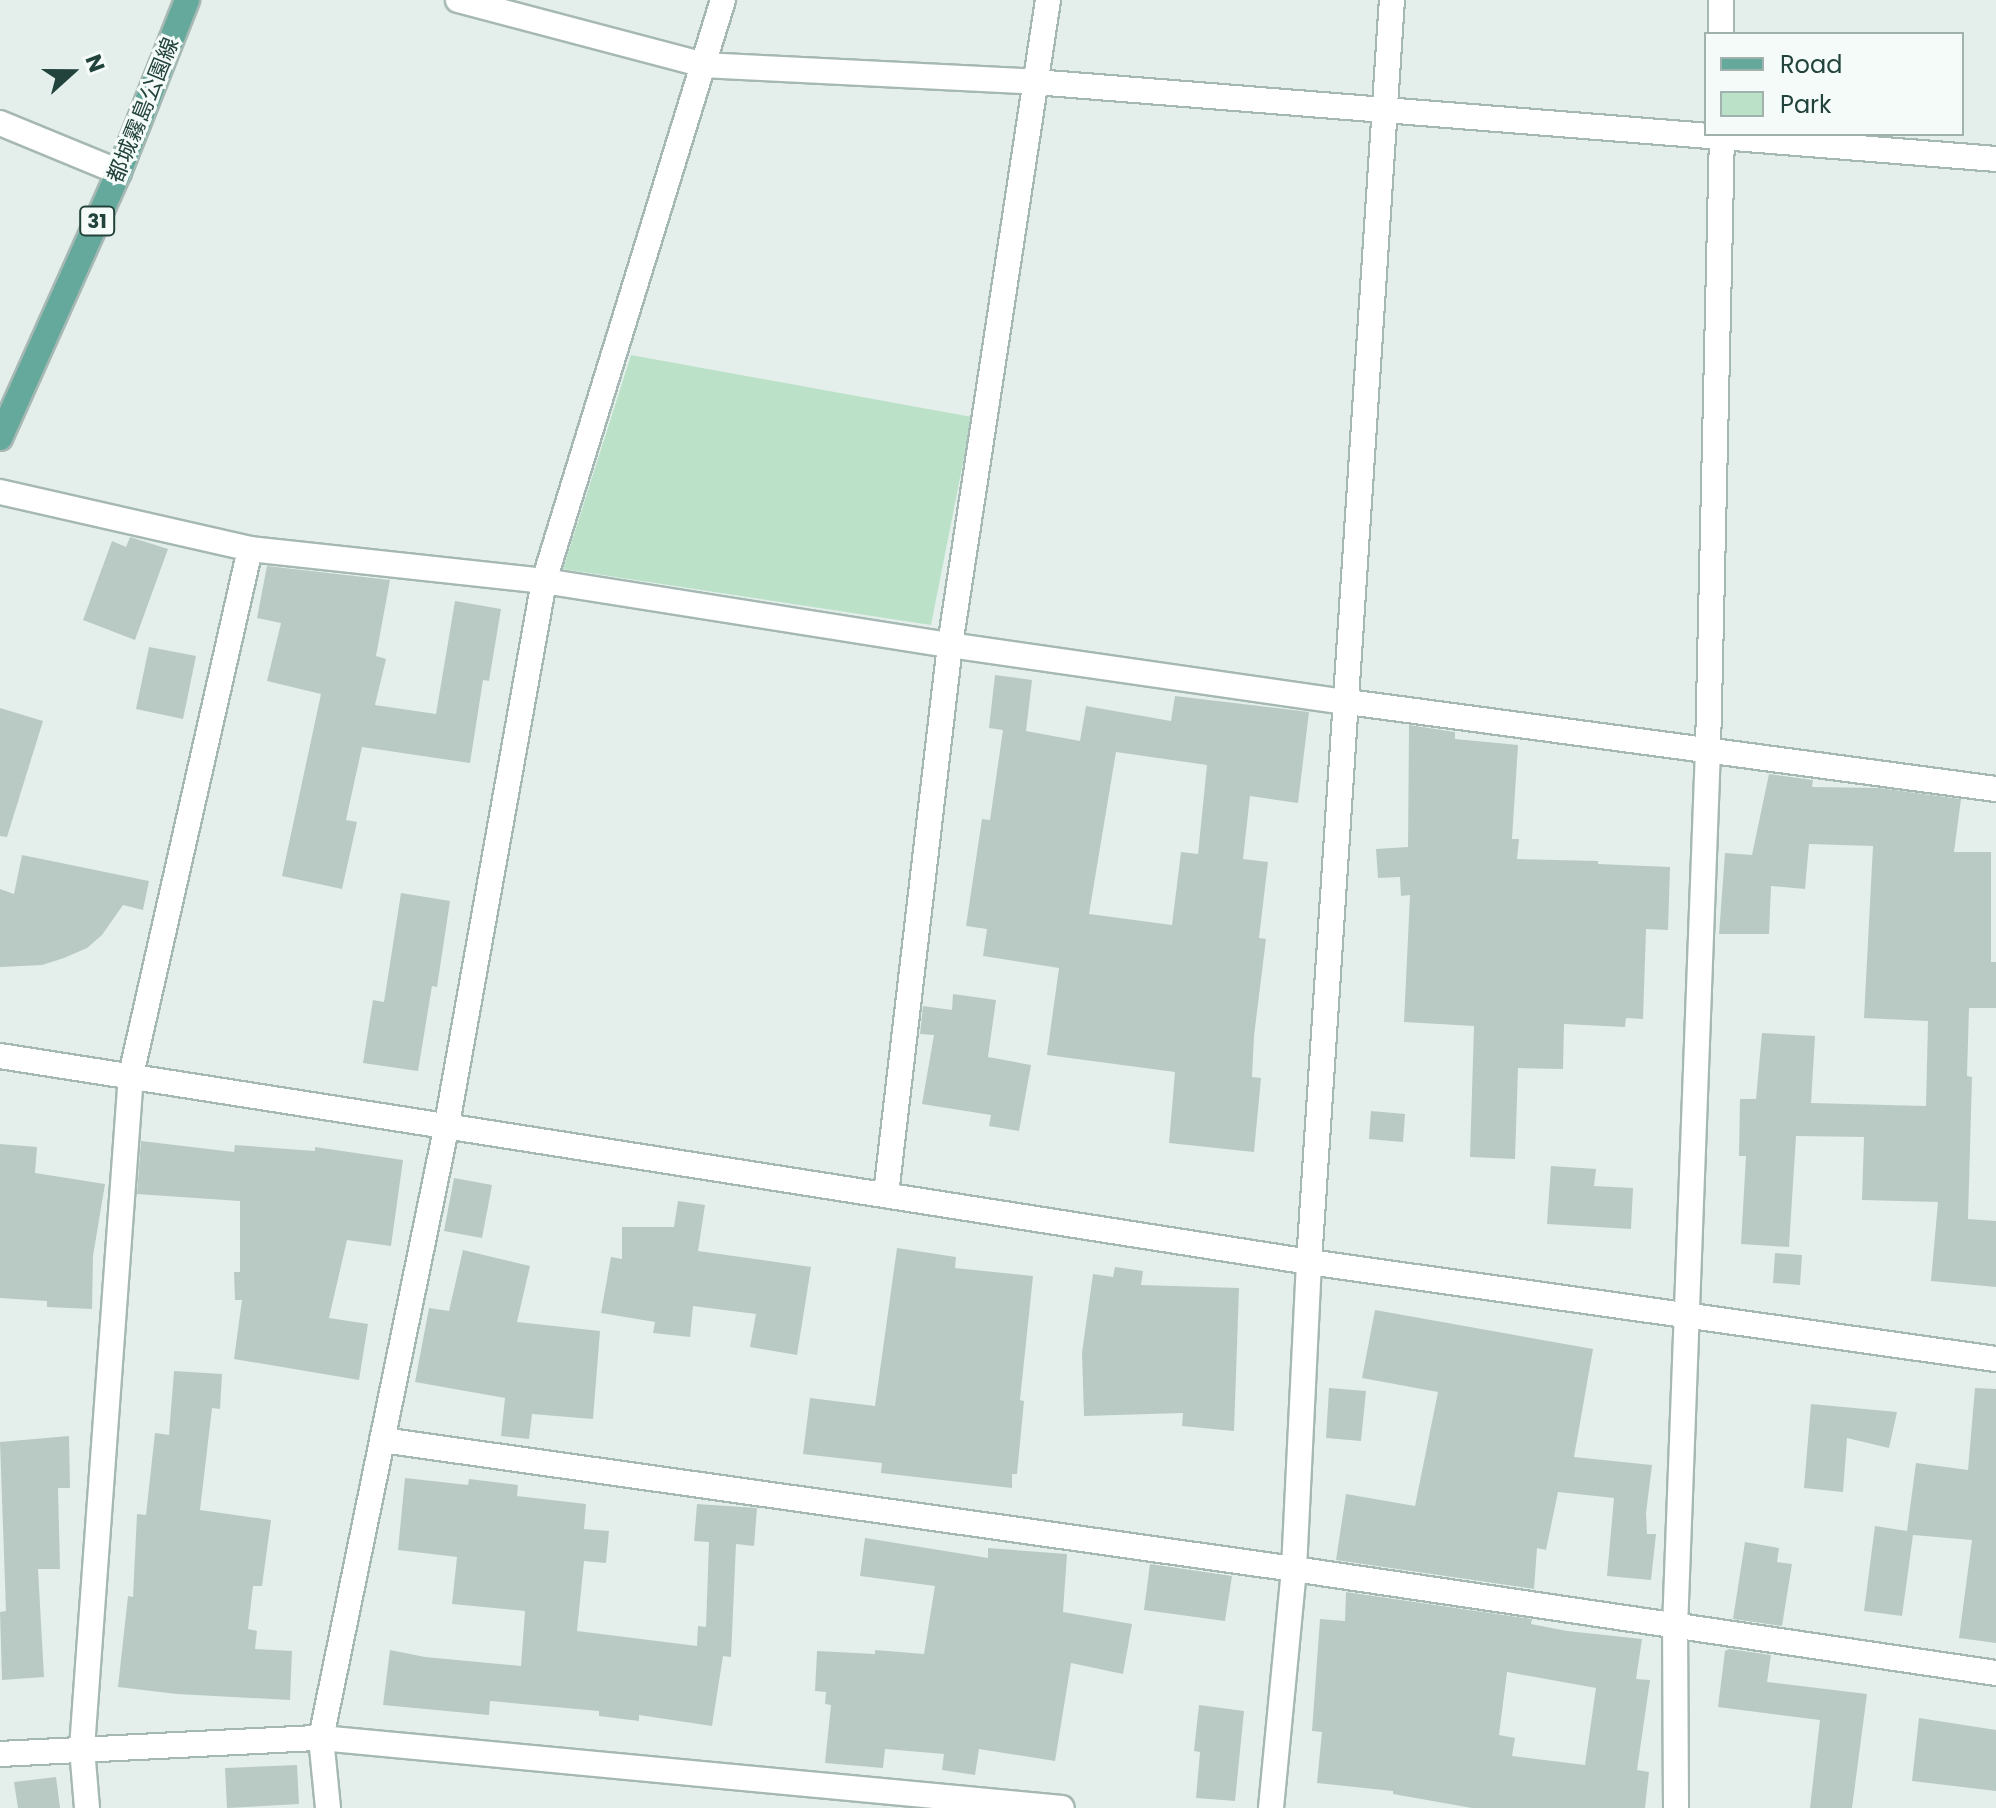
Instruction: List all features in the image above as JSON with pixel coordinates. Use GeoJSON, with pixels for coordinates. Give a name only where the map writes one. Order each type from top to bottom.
{"type":"FeatureCollection","features":[{"type":"Feature","properties":{"kind":"main road","name":"都城霧島公園線"},"geometry":{"type":"LineString","coordinates":[[0,438],[119,172],[187,0]]}},
{"type":"Feature","properties":{"kind":"street"},"geometry":{"type":"LineString","coordinates":[[458,0],[704,65],[1035,82],[1704,134]]}},
{"type":"Feature","properties":{"kind":"street"},"geometry":{"type":"LineString","coordinates":[[328,1808],[321,1738],[447,1124],[544,581],[723,0]]}},
{"type":"Feature","properties":{"kind":"street"},"geometry":{"type":"LineString","coordinates":[[886,1194],[950,645],[1048,0]]}},
{"type":"Feature","properties":{"kind":"street"},"geometry":{"type":"LineString","coordinates":[[1271,1808],[1294,1569],[1309,1262],[1392,0]]}},
{"type":"Feature","properties":{"kind":"street"},"geometry":{"type":"LineString","coordinates":[[1721,0],[1721,32]]}},
{"type":"Feature","properties":{"kind":"street"},"geometry":{"type":"LineString","coordinates":[[0,123],[119,172]]}},
{"type":"Feature","properties":{"kind":"street"},"geometry":{"type":"LineString","coordinates":[[1676,1808],[1675,1628],[1708,750],[1722,136]]}},
{"type":"Feature","properties":{"kind":"street"},"geometry":{"type":"LineString","coordinates":[[1733,136],[1996,159]]}},
{"type":"Feature","properties":{"kind":"street"},"geometry":{"type":"LineString","coordinates":[[0,492],[250,549],[544,581],[950,645],[1996,789]]}},
{"type":"Feature","properties":{"kind":"street"},"geometry":{"type":"LineString","coordinates":[[87,1808],[82,1748],[131,1075],[250,549]]}},
{"type":"Feature","properties":{"kind":"street"},"geometry":{"type":"LineString","coordinates":[[0,1056],[1309,1262],[1996,1359]]}},
{"type":"Feature","properties":{"kind":"street"},"geometry":{"type":"LineString","coordinates":[[382,1440],[1294,1569],[1675,1628],[1996,1673]]}},
{"type":"Feature","properties":{"kind":"street"},"geometry":{"type":"LineString","coordinates":[[0,1754],[321,1738],[901,1799],[1062,1808]]}},
{"type":"Feature","properties":{"kind":"green space"},"geometry":{"type":"Polygon","coordinates":[[[631,355],[972,417],[931,625],[563,569],[631,355]]]}},
{"type":"Feature","properties":{"kind":"building"},"geometry":{"type":"Polygon","coordinates":[[[130,537],[168,549],[135,640],[83,620],[112,541],[126,547],[130,537]]]}},
{"type":"Feature","properties":{"kind":"building"},"geometry":{"type":"Polygon","coordinates":[[[267,566],[390,580],[376,656],[386,659],[375,705],[436,714],[455,601],[501,609],[489,681],[483,680],[470,763],[362,747],[346,820],[357,822],[342,889],[282,876],[321,694],[267,681],[281,623],[257,618],[267,566]]]}},
{"type":"Feature","properties":{"kind":"building"},"geometry":{"type":"Polygon","coordinates":[[[149,647],[196,656],[183,719],[136,709],[149,647]]]}},
{"type":"Feature","properties":{"kind":"building"},"geometry":{"type":"Polygon","coordinates":[[[995,675],[1032,680],[1026,731],[1080,741],[1086,706],[1171,721],[1175,696],[1309,712],[1298,803],[1250,796],[1243,859],[1268,862],[1259,938],[1266,939],[1252,1077],[1261,1078],[1254,1152],[1169,1143],[1175,1072],[1047,1055],[1059,968],[983,956],[987,929],[966,926],[982,819],[990,820],[1003,730],[989,728],[995,675]],[[1116,752],[1089,914],[1172,925],[1181,852],[1198,854],[1207,765],[1116,752]]]}},
{"type":"Feature","properties":{"kind":"building"},"geometry":{"type":"Polygon","coordinates":[[[0,708],[43,721],[7,837],[0,836],[0,708]]]}},
{"type":"Feature","properties":{"kind":"building"},"geometry":{"type":"Polygon","coordinates":[[[1409,725],[1455,732],[1455,739],[1518,745],[1512,839],[1519,839],[1517,859],[1670,867],[1668,930],[1646,929],[1643,1019],[1626,1018],[1625,1027],[1564,1024],[1563,1069],[1518,1068],[1515,1159],[1470,1157],[1474,1026],[1404,1022],[1410,895],[1401,896],[1400,877],[1378,878],[1376,849],[1408,847],[1409,725]]]}},
{"type":"Feature","properties":{"kind":"building"},"geometry":{"type":"Polygon","coordinates":[[[1769,774],[1813,780],[1812,787],[1879,788],[1961,799],[1954,852],[1991,852],[1991,962],[1996,962],[1996,1008],[1969,1008],[1967,1076],[1972,1077],[1968,1219],[1996,1221],[1996,1287],[1931,1281],[1938,1202],[1862,1200],[1864,1137],[1796,1136],[1789,1247],[1741,1244],[1746,1156],[1739,1156],[1740,1099],[1756,1099],[1762,1033],[1815,1036],[1811,1103],[1926,1106],[1928,1021],[1864,1018],[1873,846],[1809,844],[1805,889],[1771,886],[1769,934],[1719,934],[1725,853],[1752,855],[1769,774]]]}},
{"type":"Feature","properties":{"kind":"building"},"geometry":{"type":"Polygon","coordinates":[[[22,855],[149,881],[143,910],[123,905],[102,935],[87,948],[64,958],[42,965],[0,967],[0,889],[14,894],[22,855]]]}},
{"type":"Feature","properties":{"kind":"building"},"geometry":{"type":"Polygon","coordinates":[[[401,893],[450,901],[437,987],[432,986],[418,1071],[363,1063],[373,1000],[384,1002],[401,893]]]}},
{"type":"Feature","properties":{"kind":"building"},"geometry":{"type":"Polygon","coordinates":[[[953,994],[996,1000],[988,1057],[1031,1065],[1019,1131],[989,1126],[991,1115],[922,1104],[934,1035],[920,1034],[923,1006],[952,1010],[953,994]]]}},
{"type":"Feature","properties":{"kind":"building"},"geometry":{"type":"Polygon","coordinates":[[[1371,1111],[1405,1114],[1403,1142],[1369,1139],[1371,1111]]]}},
{"type":"Feature","properties":{"kind":"building"},"geometry":{"type":"Polygon","coordinates":[[[141,1141],[234,1152],[235,1145],[315,1151],[315,1147],[403,1160],[391,1246],[347,1240],[329,1318],[368,1324],[359,1380],[234,1359],[242,1300],[235,1300],[234,1272],[240,1272],[240,1201],[137,1194],[141,1141]]]}},
{"type":"Feature","properties":{"kind":"building"},"geometry":{"type":"Polygon","coordinates":[[[0,1144],[37,1147],[35,1173],[105,1184],[93,1256],[92,1309],[47,1307],[47,1301],[0,1298],[0,1144]]]}},
{"type":"Feature","properties":{"kind":"building"},"geometry":{"type":"Polygon","coordinates":[[[1551,1166],[1596,1169],[1594,1186],[1633,1188],[1631,1229],[1547,1224],[1551,1166]]]}},
{"type":"Feature","properties":{"kind":"building"},"geometry":{"type":"Polygon","coordinates":[[[454,1178],[492,1185],[482,1238],[444,1231],[454,1178]]]}},
{"type":"Feature","properties":{"kind":"building"},"geometry":{"type":"Polygon","coordinates":[[[678,1201],[705,1205],[698,1251],[811,1267],[797,1355],[750,1347],[756,1314],[693,1306],[690,1337],[653,1333],[655,1322],[601,1313],[611,1257],[622,1259],[622,1227],[674,1227],[678,1201]]]}},
{"type":"Feature","properties":{"kind":"building"},"geometry":{"type":"Polygon","coordinates":[[[897,1248],[956,1257],[955,1268],[1033,1276],[1020,1400],[1024,1401],[1017,1474],[1012,1474],[1012,1488],[881,1473],[882,1463],[803,1454],[810,1398],[875,1406],[897,1248]]]}},
{"type":"Feature","properties":{"kind":"building"},"geometry":{"type":"Polygon","coordinates":[[[463,1250],[530,1266],[517,1322],[600,1331],[593,1419],[532,1414],[529,1439],[501,1436],[505,1398],[415,1382],[429,1308],[449,1311],[463,1250]]]}},
{"type":"Feature","properties":{"kind":"building"},"geometry":{"type":"Polygon","coordinates":[[[1775,1253],[1802,1255],[1800,1285],[1773,1283],[1775,1253]]]}},
{"type":"Feature","properties":{"kind":"building"},"geometry":{"type":"Polygon","coordinates":[[[1115,1267],[1143,1271],[1141,1285],[1239,1288],[1234,1431],[1182,1426],[1183,1413],[1084,1416],[1082,1353],[1093,1274],[1113,1277],[1115,1267]]]}},
{"type":"Feature","properties":{"kind":"building"},"geometry":{"type":"Polygon","coordinates":[[[1375,1310],[1593,1349],[1574,1457],[1652,1465],[1646,1513],[1647,1534],[1656,1534],[1651,1580],[1607,1576],[1614,1498],[1558,1492],[1546,1550],[1537,1548],[1534,1589],[1336,1560],[1346,1494],[1415,1506],[1438,1392],[1362,1378],[1375,1310]]]}},
{"type":"Feature","properties":{"kind":"building"},"geometry":{"type":"Polygon","coordinates":[[[174,1371],[222,1374],[220,1409],[212,1408],[200,1510],[271,1520],[262,1586],[253,1586],[248,1629],[257,1631],[255,1649],[292,1651],[290,1700],[177,1694],[118,1687],[128,1596],[133,1597],[137,1514],[146,1515],[155,1433],[169,1435],[174,1371]]]}},
{"type":"Feature","properties":{"kind":"building"},"geometry":{"type":"Polygon","coordinates":[[[1329,1388],[1366,1391],[1361,1441],[1326,1438],[1329,1388]]]}},
{"type":"Feature","properties":{"kind":"building"},"geometry":{"type":"Polygon","coordinates":[[[1975,1388],[1996,1389],[1996,1643],[1959,1638],[1972,1540],[1913,1535],[1902,1616],[1864,1611],[1875,1526],[1907,1531],[1916,1463],[1968,1470],[1975,1388]]]}},
{"type":"Feature","properties":{"kind":"building"},"geometry":{"type":"Polygon","coordinates":[[[1811,1404],[1897,1412],[1889,1448],[1847,1438],[1843,1492],[1804,1488],[1811,1404]]]}},
{"type":"Feature","properties":{"kind":"building"},"geometry":{"type":"Polygon","coordinates":[[[69,1436],[70,1488],[58,1488],[60,1569],[38,1569],[44,1677],[2,1680],[0,1612],[6,1611],[0,1442],[69,1436]]]}},
{"type":"Feature","properties":{"kind":"building"},"geometry":{"type":"Polygon","coordinates":[[[405,1478],[468,1485],[469,1479],[518,1485],[517,1496],[586,1504],[584,1529],[609,1531],[606,1563],[584,1561],[577,1631],[697,1646],[698,1626],[706,1627],[709,1542],[694,1541],[697,1504],[757,1508],[754,1546],[736,1544],[731,1657],[723,1656],[712,1726],[639,1715],[639,1721],[599,1716],[599,1711],[490,1701],[489,1715],[383,1705],[390,1650],[425,1657],[521,1666],[525,1611],[452,1604],[457,1557],[398,1550],[405,1478]]]}},
{"type":"Feature","properties":{"kind":"building"},"geometry":{"type":"Polygon","coordinates":[[[865,1538],[988,1558],[988,1548],[1067,1554],[1063,1612],[1132,1624],[1123,1674],[1071,1663],[1055,1761],[979,1749],[975,1775],[942,1770],[944,1754],[885,1749],[883,1768],[825,1763],[831,1705],[825,1704],[826,1692],[815,1691],[817,1651],[875,1654],[875,1650],[924,1654],[935,1586],[860,1576],[865,1538]]]}},
{"type":"Feature","properties":{"kind":"building"},"geometry":{"type":"Polygon","coordinates":[[[1745,1542],[1779,1548],[1777,1562],[1792,1564],[1782,1626],[1733,1619],[1745,1542]]]}},
{"type":"Feature","properties":{"kind":"building"},"geometry":{"type":"Polygon","coordinates":[[[1150,1564],[1232,1576],[1225,1621],[1144,1610],[1150,1564]]]}},
{"type":"Feature","properties":{"kind":"building"},"geometry":{"type":"Polygon","coordinates":[[[1346,1592],[1532,1619],[1531,1624],[1567,1631],[1642,1639],[1636,1679],[1650,1680],[1637,1770],[1649,1772],[1645,1808],[1472,1808],[1393,1794],[1393,1791],[1317,1783],[1322,1732],[1312,1731],[1320,1619],[1345,1621],[1346,1592]],[[1507,1672],[1499,1735],[1515,1738],[1512,1756],[1585,1765],[1596,1688],[1507,1672]]]}},
{"type":"Feature","properties":{"kind":"building"},"geometry":{"type":"Polygon","coordinates":[[[1725,1651],[1771,1655],[1767,1682],[1867,1694],[1852,1808],[1810,1808],[1820,1720],[1718,1707],[1725,1651]]]}},
{"type":"Feature","properties":{"kind":"building"},"geometry":{"type":"Polygon","coordinates":[[[1199,1705],[1244,1711],[1235,1801],[1196,1798],[1200,1752],[1194,1751],[1199,1705]]]}},
{"type":"Feature","properties":{"kind":"building"},"geometry":{"type":"Polygon","coordinates":[[[1919,1718],[1996,1730],[1996,1791],[1912,1781],[1919,1718]]]}},
{"type":"Feature","properties":{"kind":"building"},"geometry":{"type":"Polygon","coordinates":[[[297,1765],[299,1804],[227,1808],[225,1768],[297,1765]]]}},
{"type":"Feature","properties":{"kind":"building"},"geometry":{"type":"Polygon","coordinates":[[[56,1777],[60,1808],[18,1808],[14,1782],[56,1777]]]}}]}
